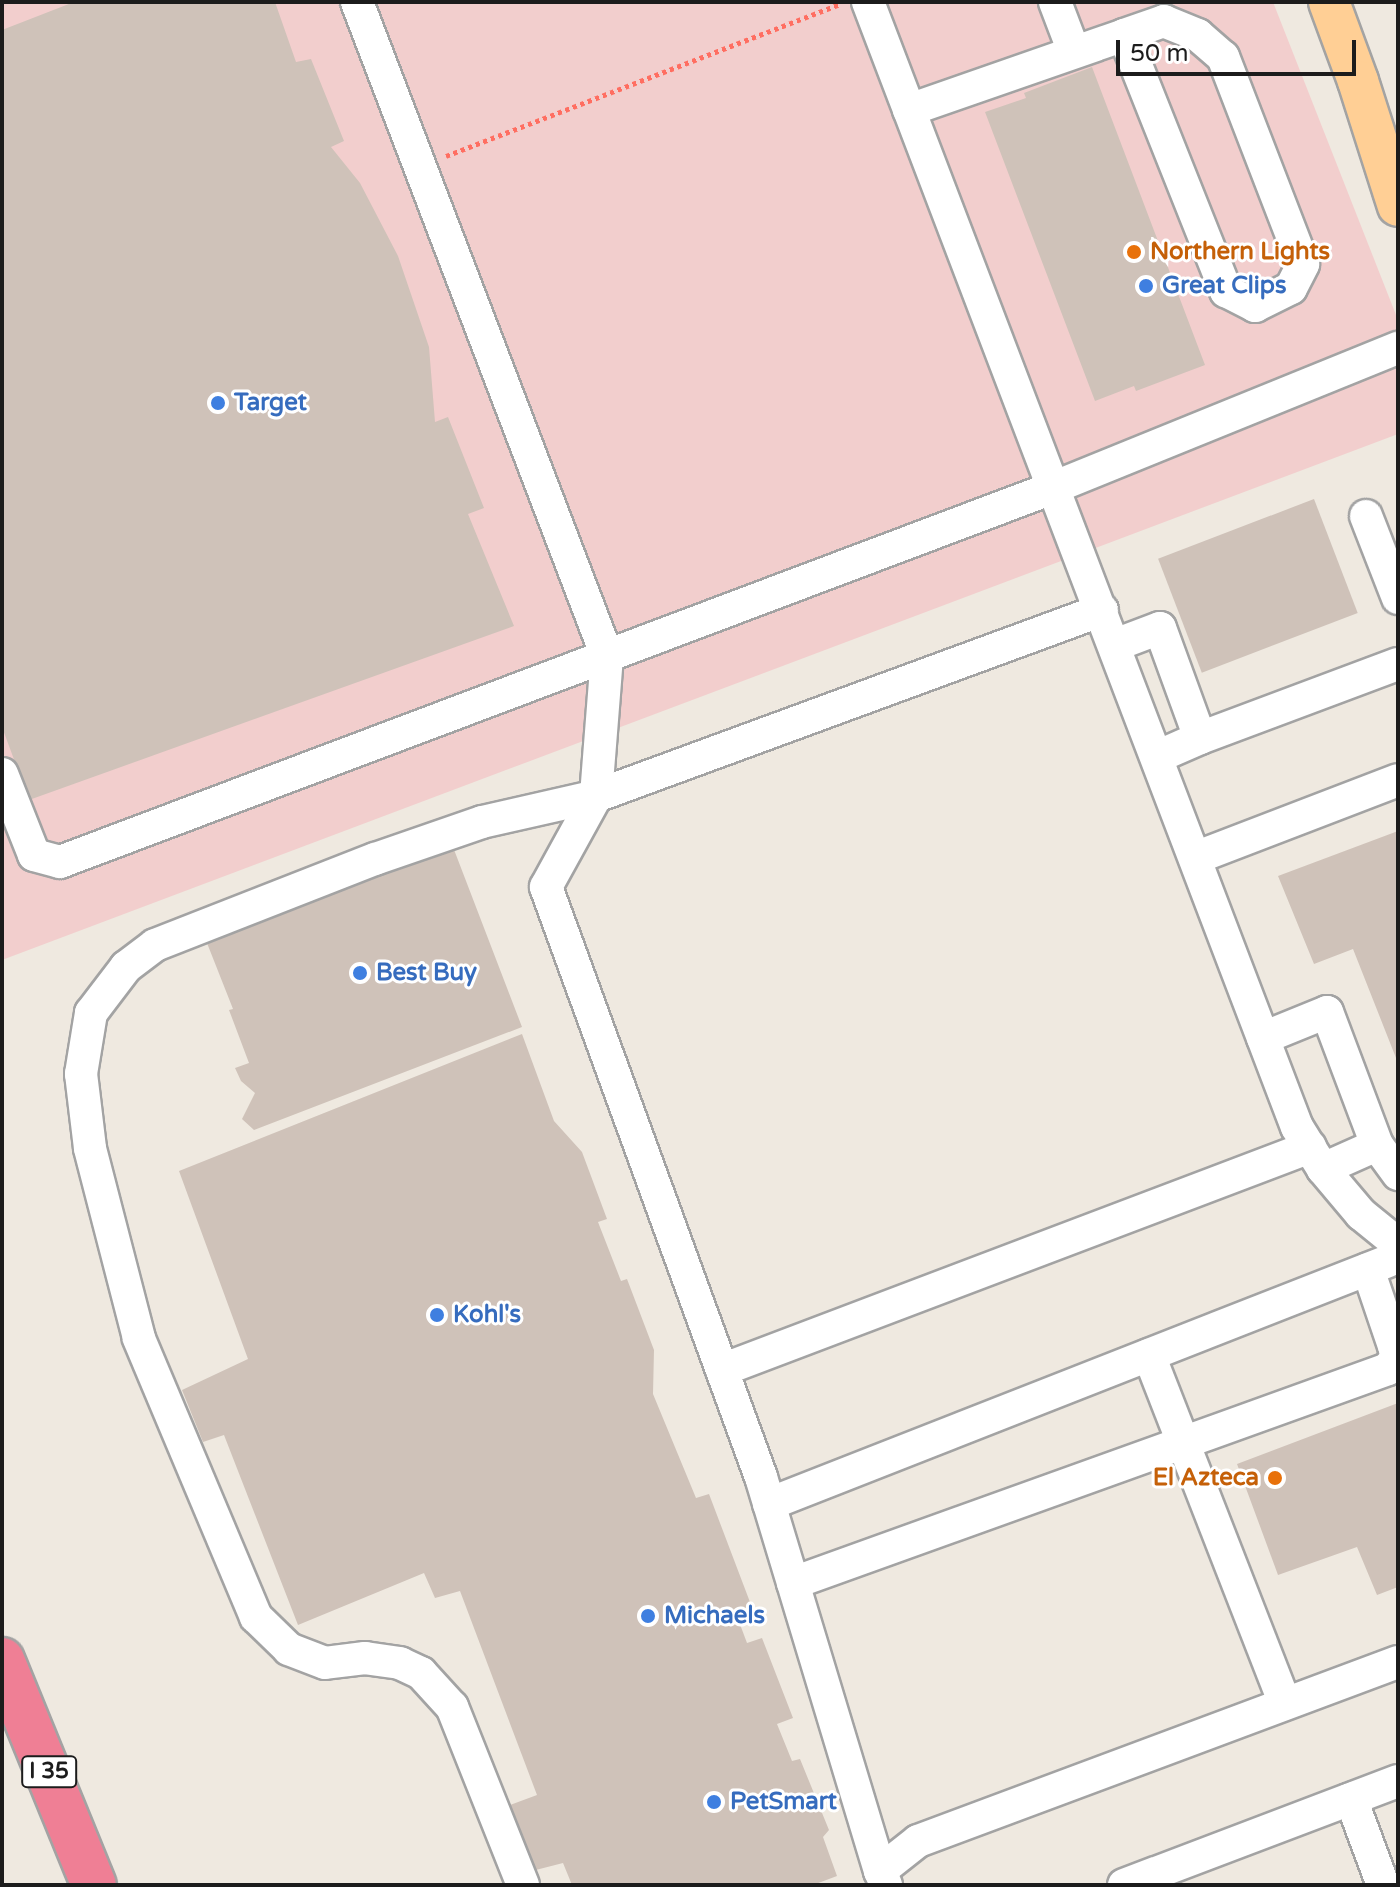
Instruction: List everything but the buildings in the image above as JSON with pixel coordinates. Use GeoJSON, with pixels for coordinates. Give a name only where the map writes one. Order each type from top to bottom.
{"type":"FeatureCollection","features":[{"type":"Feature","properties":{"kind":"highway","name":"I 35"},"geometry":{"type":"LineString","coordinates":[[2,1660],[94,1885]]}},
{"type":"Feature","properties":{"kind":"main road"},"geometry":{"type":"LineString","coordinates":[[1329,2],[1398,206]]}},
{"type":"Feature","properties":{"kind":"main road"},"geometry":{"type":"LineString","coordinates":[[1358,81],[1398,163]]}},
{"type":"Feature","properties":{"kind":"lane"},"geometry":{"type":"LineString","coordinates":[[357,2],[607,656],[596,796],[546,887],[769,1504],[883,1878],[918,1841],[1398,1662]]}},
{"type":"Feature","properties":{"kind":"lane"},"geometry":{"type":"LineString","coordinates":[[868,2],[1297,1127],[1316,1158],[1361,1214],[1398,1244]]}},
{"type":"Feature","properties":{"kind":"lane"},"geometry":{"type":"LineString","coordinates":[[1055,2],[1074,52]]}},
{"type":"Feature","properties":{"kind":"lane"},"geometry":{"type":"LineString","coordinates":[[909,110],[1124,35],[1170,12],[1223,57],[1303,264],[1291,288],[1255,306],[1226,291],[1124,35]]}},
{"type":"Feature","properties":{"kind":"lane"},"geometry":{"type":"LineString","coordinates":[[2,774],[34,855],[60,862],[1055,487],[1398,348]]}},
{"type":"Feature","properties":{"kind":"lane"},"geometry":{"type":"LineString","coordinates":[[1366,516],[1398,598]]}},
{"type":"Feature","properties":{"kind":"lane"},"geometry":{"type":"LineString","coordinates":[[523,1885],[452,1707],[421,1673],[400,1663],[365,1658],[325,1663],[289,1649],[256,1617],[139,1338],[90,1148],[81,1074],[91,1013],[126,967],[155,945],[375,859],[482,822],[596,796],[1102,610]]}},
{"type":"Feature","properties":{"kind":"lane"},"geometry":{"type":"LineString","coordinates":[[1115,645],[1160,628],[1200,738]]}},
{"type":"Feature","properties":{"kind":"lane"},"geometry":{"type":"LineString","coordinates":[[1157,757],[1398,664]]}},
{"type":"Feature","properties":{"kind":"lane"},"geometry":{"type":"LineString","coordinates":[[1195,858],[1398,780]]}},
{"type":"Feature","properties":{"kind":"lane"},"geometry":{"type":"LineString","coordinates":[[1263,1038],[1327,1012],[1377,1145],[1397,1173]]}},
{"type":"Feature","properties":{"kind":"lane"},"geometry":{"type":"LineString","coordinates":[[722,1370],[1316,1158],[1377,1145]]}},
{"type":"Feature","properties":{"kind":"lane"},"geometry":{"type":"LineString","coordinates":[[769,1504],[1398,1257]]}},
{"type":"Feature","properties":{"kind":"lane"},"geometry":{"type":"LineString","coordinates":[[793,1583],[1388,1369],[1397,1357],[1368,1269]]}},
{"type":"Feature","properties":{"kind":"lane"},"geometry":{"type":"LineString","coordinates":[[1149,1355],[1285,1703]]}},
{"type":"Feature","properties":{"kind":"lane"},"geometry":{"type":"LineString","coordinates":[[1124,1885],[1398,1781]]}},
{"type":"Feature","properties":{"kind":"lane"},"geometry":{"type":"LineString","coordinates":[[1351,1799],[1379,1884]]}},
{"type":"Feature","properties":{"kind":"path"},"geometry":{"type":"LineString","coordinates":[[435,160],[845,2]]}},
{"type":"Feature","properties":{"kind":"shaded area"},"geometry":{"type":"Polygon","coordinates":[[[2,2],[1273,2],[1398,320],[1398,434],[2,960],[2,2]]]}},
{"type":"Feature","properties":{"kind":"place","name":"Northern Lights"},"geometry":{"type":"Point","coordinates":[1134,252]}},
{"type":"Feature","properties":{"kind":"place","name":"Great Clips"},"geometry":{"type":"Point","coordinates":[1146,286]}},
{"type":"Feature","properties":{"kind":"place","name":"Target"},"geometry":{"type":"Point","coordinates":[218,403]}},
{"type":"Feature","properties":{"kind":"place","name":"Best Buy"},"geometry":{"type":"Point","coordinates":[360,973]}},
{"type":"Feature","properties":{"kind":"place","name":"Kohl's"},"geometry":{"type":"Point","coordinates":[437,1315]}},
{"type":"Feature","properties":{"kind":"place","name":"El Azteca"},"geometry":{"type":"Point","coordinates":[1275,1478]}},
{"type":"Feature","properties":{"kind":"place","name":"Michaels"},"geometry":{"type":"Point","coordinates":[648,1616]}},
{"type":"Feature","properties":{"kind":"place","name":"PetSmart"},"geometry":{"type":"Point","coordinates":[714,1802]}}]}
